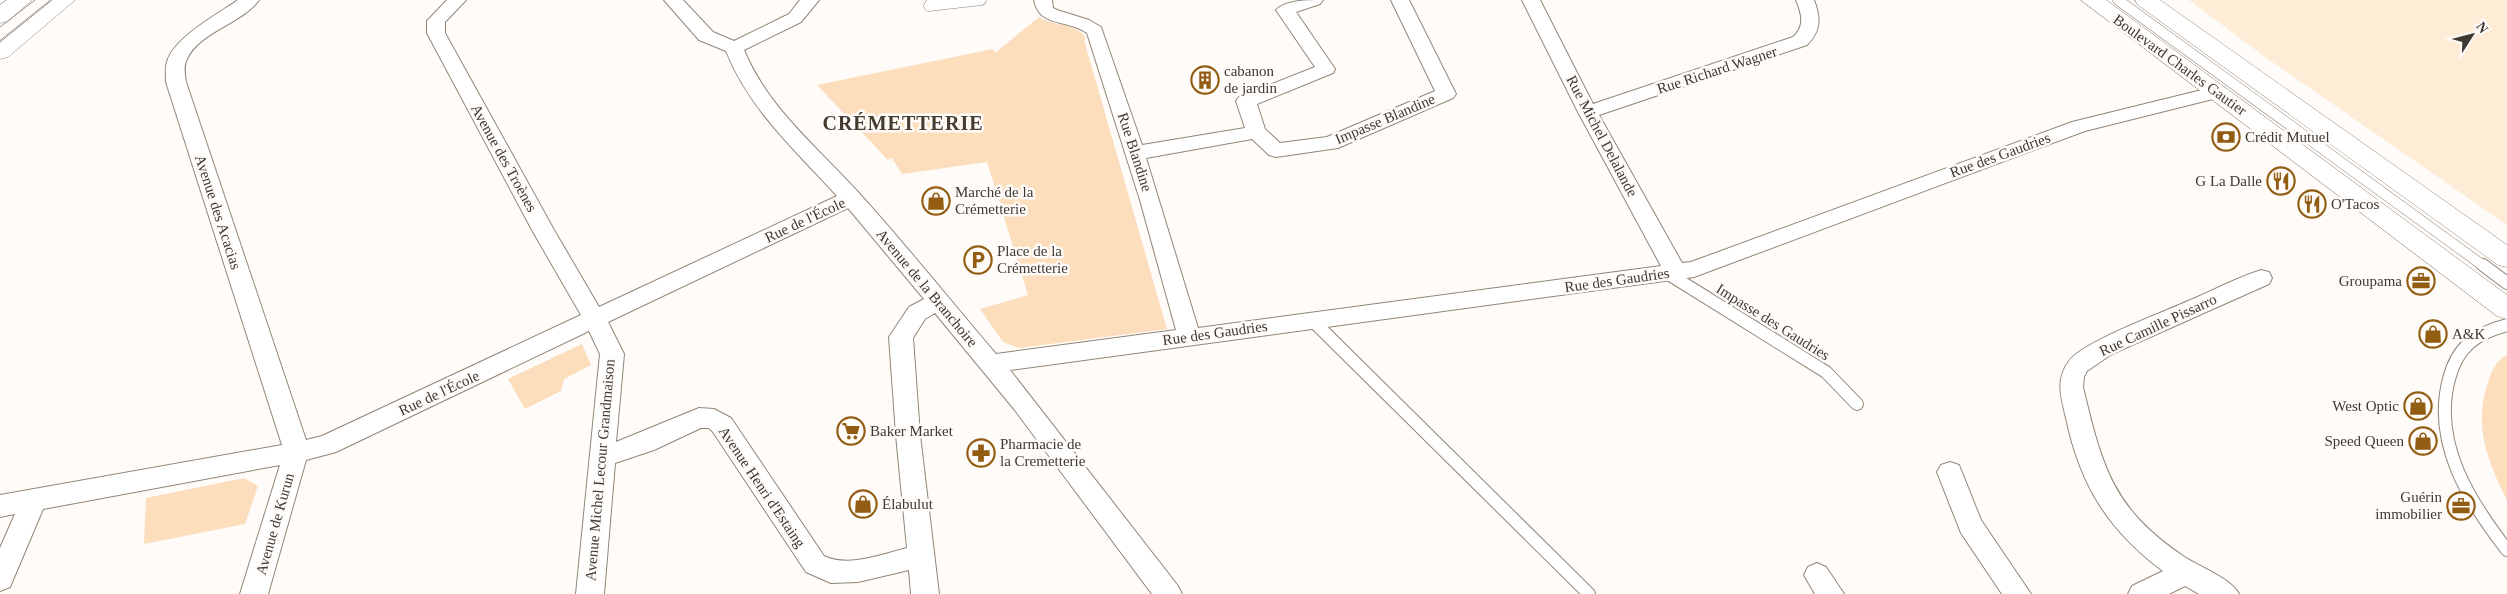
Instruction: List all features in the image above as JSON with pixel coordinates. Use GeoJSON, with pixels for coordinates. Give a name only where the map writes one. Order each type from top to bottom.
{"type":"FeatureCollection","features":[{"type":"Feature","properties":{"kind":"main road"},"geometry":{"type":"LineString","coordinates":[[0,16],[21,0]]}},
{"type":"Feature","properties":{"kind":"main road"},"geometry":{"type":"LineString","coordinates":[[0,52],[64,0]]}},
{"type":"Feature","properties":{"kind":"main road","name":"Boulevard Charles Gautier"},"geometry":{"type":"LineString","coordinates":[[2092,0],[2507,309]]}},
{"type":"Feature","properties":{"kind":"main road"},"geometry":{"type":"LineString","coordinates":[[2146,0],[2507,258]]}},
{"type":"Feature","properties":{"kind":"street","name":"Avenue des Acacias"},"geometry":{"type":"LineString","coordinates":[[250,0],[186,46],[176,63],[176,82],[247,303],[292,432],[294,453]]}},
{"type":"Feature","properties":{"kind":"street","name":"Avenue des Troènes"},"geometry":{"type":"LineString","coordinates":[[457,0],[436,21],[436,33],[543,230],[595,319]]}},
{"type":"Feature","properties":{"kind":"street"},"geometry":{"type":"LineString","coordinates":[[673,0],[706,36],[734,48],[795,18],[810,0]]}},
{"type":"Feature","properties":{"kind":"street","name":"Rue Blandine"},"geometry":{"type":"LineString","coordinates":[[1043,0],[1045,10],[1051,15],[1081,22],[1095,31],[1136,153],[1189,337]]}},
{"type":"Feature","properties":{"kind":"street"},"geometry":{"type":"LineString","coordinates":[[1136,153],[1256,132],[1246,101],[1326,69],[1285,10],[1314,0]]}},
{"type":"Feature","properties":{"kind":"street","name":"Impasse Blandine"},"geometry":{"type":"LineString","coordinates":[[1256,132],[1276,150],[1331,143],[1446,94],[1400,0]]}},
{"type":"Feature","properties":{"kind":"street","name":"Rue Michel Delalande"},"geometry":{"type":"LineString","coordinates":[[1531,0],[1672,272]]}},
{"type":"Feature","properties":{"kind":"street","name":"Rue Richard Wagner"},"geometry":{"type":"LineString","coordinates":[[1588,112],[1800,41],[1807,36],[1812,20],[1805,0]]}},
{"type":"Feature","properties":{"kind":"street","name":"Avenue de la Branchoire"},"geometry":{"type":"LineString","coordinates":[[734,48],[742,68],[767,108],[851,198],[1023,402],[1168,594]]}},
{"type":"Feature","properties":{"kind":"street","name":"Rue des Gaudries"},"geometry":{"type":"LineString","coordinates":[[991,364],[1694,269],[2079,126],[2218,92]]}},
{"type":"Feature","properties":{"kind":"street","name":"Rue de l'École"},"geometry":{"type":"LineString","coordinates":[[0,506],[294,453],[327,445],[851,198]]}},
{"type":"Feature","properties":{"kind":"street","name":"Rue Camille Pissarro"},"geometry":{"type":"LineString","coordinates":[[2226,594],[2188,572],[2158,551],[2134,529],[2113,505],[2100,485],[2091,464],[2071,387],[2072,376],[2079,365],[2104,348],[2261,278]]}},
{"type":"Feature","properties":{"kind":"street"},"geometry":{"type":"LineString","coordinates":[[925,594],[908,435],[901,337],[917,313],[939,301]]}},
{"type":"Feature","properties":{"kind":"street","name":"Avenue Michel Lecour Grandmaison"},"geometry":{"type":"LineString","coordinates":[[590,594],[612,354],[595,319]]}},
{"type":"Feature","properties":{"kind":"street","name":"Avenue Henri d'Estaing"},"geometry":{"type":"LineString","coordinates":[[602,457],[645,443],[699,418],[714,418],[722,426],[815,564],[831,572],[858,571],[921,556]]}},
{"type":"Feature","properties":{"kind":"street","name":"Avenue de Kurun"},"geometry":{"type":"LineString","coordinates":[[254,594],[294,453]]}},
{"type":"Feature","properties":{"kind":"street"},"geometry":{"type":"LineString","coordinates":[[1950,472],[1970,524],[2016,594]]}},
{"type":"Feature","properties":{"kind":"street"},"geometry":{"type":"LineString","coordinates":[[0,580],[34,500]]}},
{"type":"Feature","properties":{"kind":"street"},"geometry":{"type":"LineString","coordinates":[[2142,594],[2188,572]]}},
{"type":"Feature","properties":{"kind":"lane"},"geometry":{"type":"LineString","coordinates":[[933,0],[929,6],[981,0]]}},
{"type":"Feature","properties":{"kind":"lane","name":"Boulevard Charles Gautier"},"geometry":{"type":"LineString","coordinates":[[2118,0],[2507,283]]}},
{"type":"Feature","properties":{"kind":"lane","name":"Impasse des Gaudries"},"geometry":{"type":"LineString","coordinates":[[1672,272],[1826,372],[1857,404]]}},
{"type":"Feature","properties":{"kind":"lane"},"geometry":{"type":"LineString","coordinates":[[1312,320],[1589,594]]}},
{"type":"Feature","properties":{"kind":"lane"},"geometry":{"type":"LineString","coordinates":[[2507,325],[2477,336],[2458,353],[2446,382],[2443,422],[2456,466],[2469,493],[2484,520],[2507,550]]}},
{"type":"Feature","properties":{"kind":"shaded area"},"geometry":{"type":"Polygon","coordinates":[[[2189,0],[2507,0],[2507,225],[2265,57],[2189,0]]]}},
{"type":"Feature","properties":{"kind":"shaded area"},"geometry":{"type":"Polygon","coordinates":[[[1039,17],[1071,27],[1086,39],[1084,40],[1167,329],[1019,348],[1003,342],[980,309],[1028,295],[987,162],[902,174],[892,158],[888,160],[817,85],[993,49],[995,53],[1039,17]]]}},
{"type":"Feature","properties":{"kind":"shaded area"},"geometry":{"type":"Polygon","coordinates":[[[582,344],[591,365],[564,379],[561,391],[525,409],[508,379],[582,344]]]}},
{"type":"Feature","properties":{"kind":"shaded area"},"geometry":{"type":"Polygon","coordinates":[[[2507,355],[2507,500],[2489,457],[2482,428],[2482,414],[2491,374],[2497,363],[2507,355]]]}},
{"type":"Feature","properties":{"kind":"shaded area"},"geometry":{"type":"Polygon","coordinates":[[[244,478],[258,486],[245,524],[144,544],[146,498],[244,478]]]}},
{"type":"Feature","properties":{"kind":"tram line"},"geometry":{"type":"LineString","coordinates":[[0,27],[35,0]]}},
{"type":"Feature","properties":{"kind":"tram line"},"geometry":{"type":"LineString","coordinates":[[0,42],[52,0]]}},
{"type":"Feature","properties":{"kind":"place","name":"cabanon de jardin"},"geometry":{"type":"Point","coordinates":[1205,80]}},
{"type":"Feature","properties":{"kind":"place","name":"Crédit Mutuel"},"geometry":{"type":"Point","coordinates":[2226,137]}},
{"type":"Feature","properties":{"kind":"place","name":"G La Dalle"},"geometry":{"type":"Point","coordinates":[2281,181]}},
{"type":"Feature","properties":{"kind":"place","name":"Marché de la Crémetterie"},"geometry":{"type":"Point","coordinates":[936,201]}},
{"type":"Feature","properties":{"kind":"place","name":"O'Tacos"},"geometry":{"type":"Point","coordinates":[2312,204]}},
{"type":"Feature","properties":{"kind":"place","name":"Place de la Crémetterie"},"geometry":{"type":"Point","coordinates":[978,260]}},
{"type":"Feature","properties":{"kind":"place","name":"Groupama"},"geometry":{"type":"Point","coordinates":[2421,281]}},
{"type":"Feature","properties":{"kind":"place","name":"A&K"},"geometry":{"type":"Point","coordinates":[2433,334]}},
{"type":"Feature","properties":{"kind":"place","name":"West Optic"},"geometry":{"type":"Point","coordinates":[2418,406]}},
{"type":"Feature","properties":{"kind":"place","name":"Baker Market"},"geometry":{"type":"Point","coordinates":[851,431]}},
{"type":"Feature","properties":{"kind":"place","name":"Speed Queen"},"geometry":{"type":"Point","coordinates":[2423,441]}},
{"type":"Feature","properties":{"kind":"place","name":"Pharmacie de la Cremetterie"},"geometry":{"type":"Point","coordinates":[981,453]}},
{"type":"Feature","properties":{"kind":"place","name":"Élabulut"},"geometry":{"type":"Point","coordinates":[863,504]}},
{"type":"Feature","properties":{"kind":"place","name":"Guérin immobilier"},"geometry":{"type":"Point","coordinates":[2461,506]}},
{"type":"Feature","properties":{"kind":"district","name":"CRÉMETTERIE"},"geometry":{"type":"Point","coordinates":[903,123]}}]}
